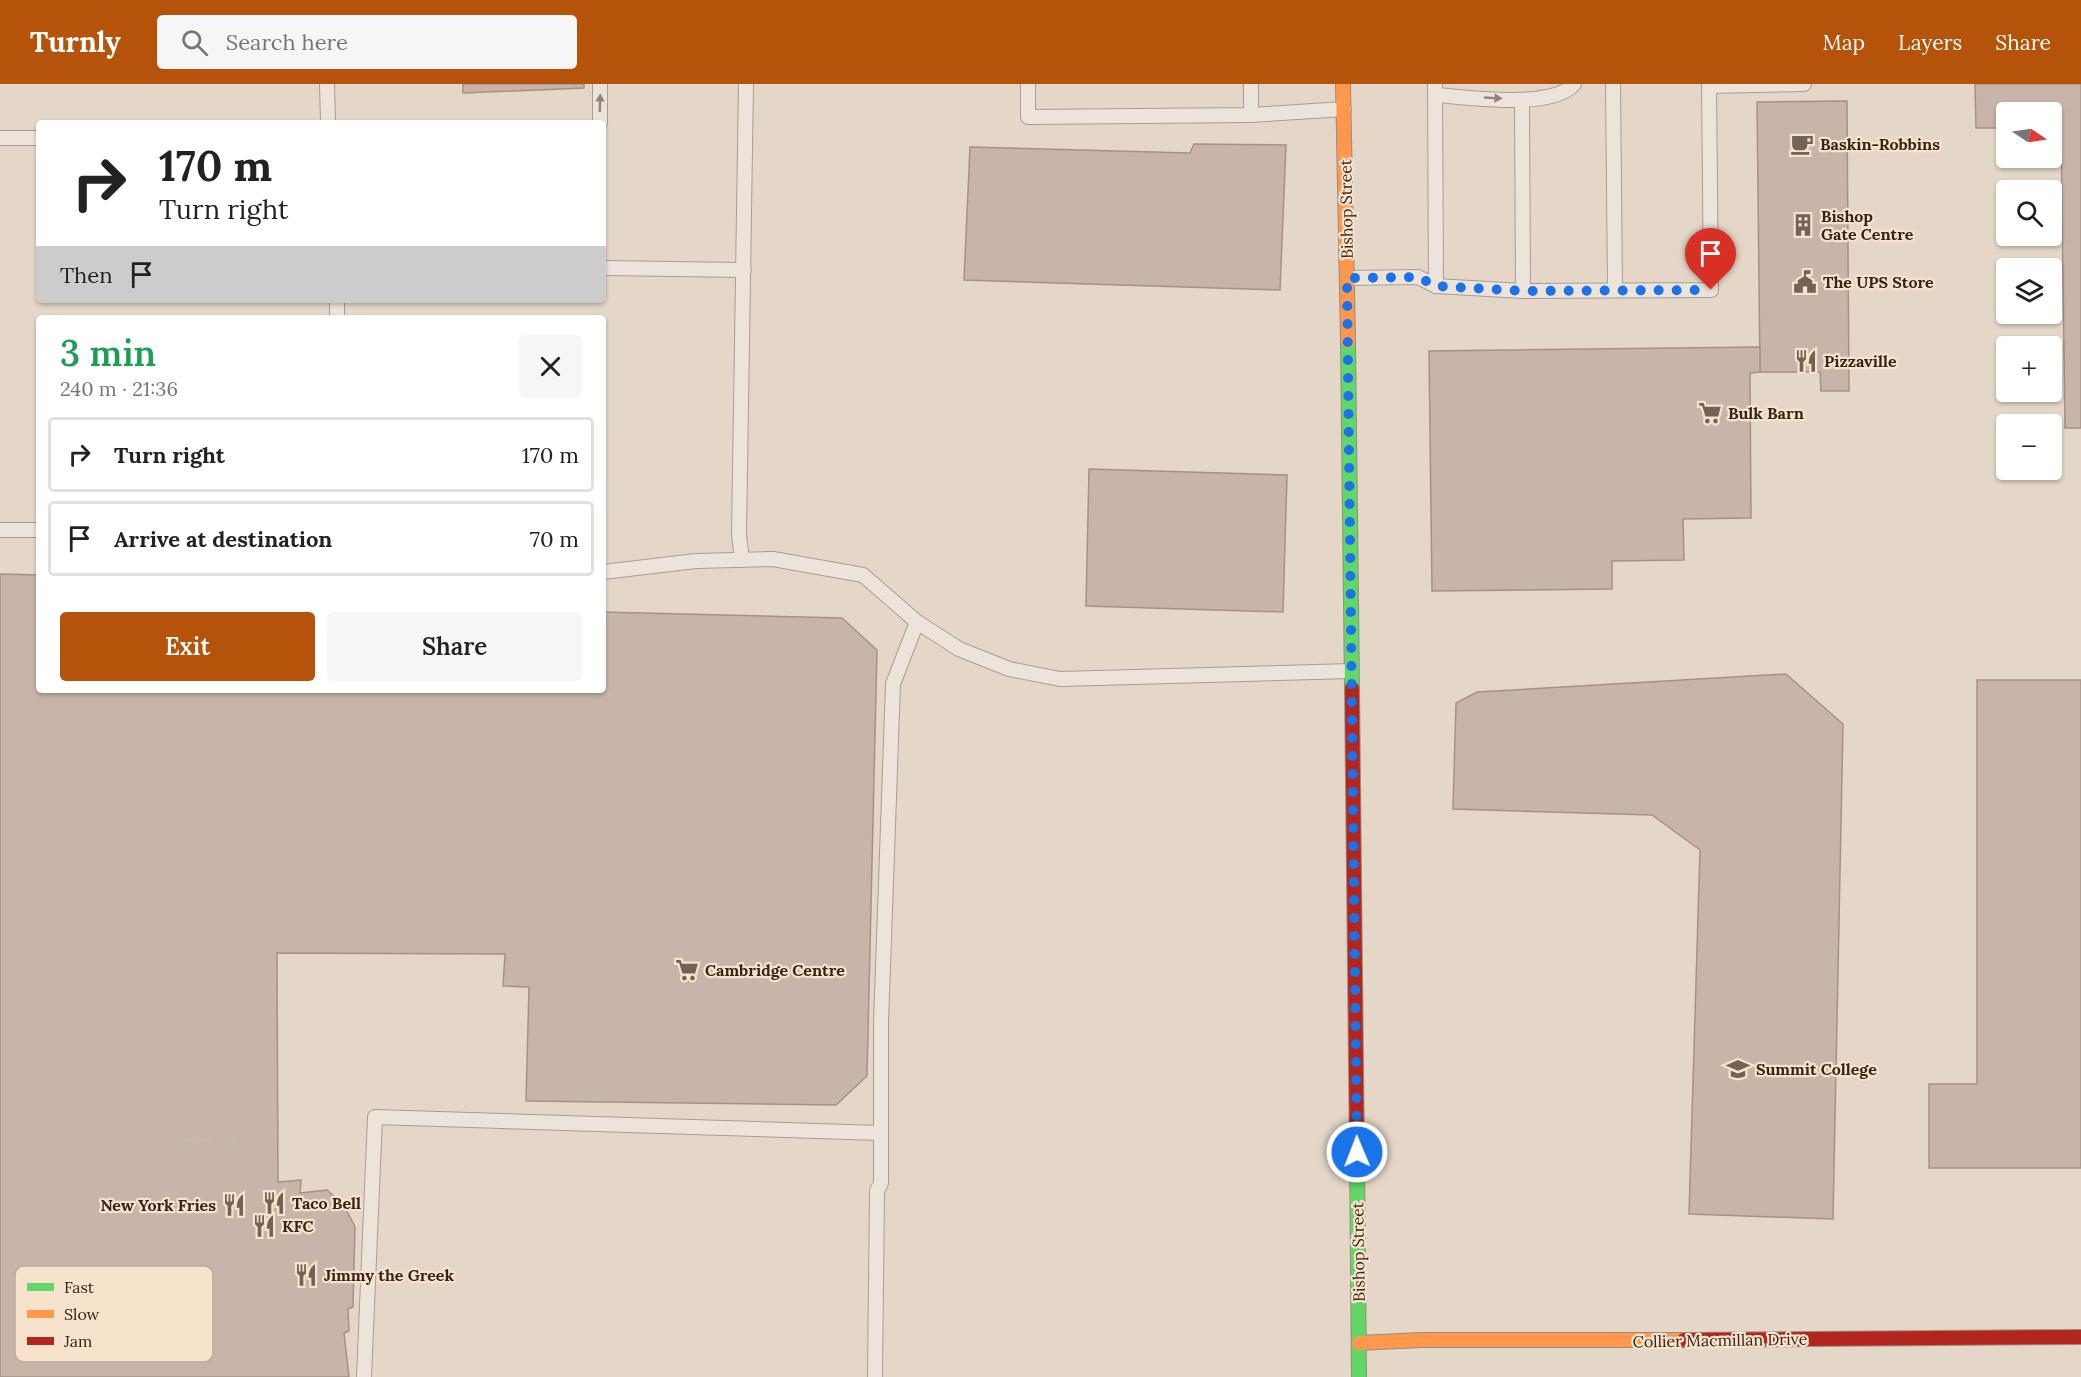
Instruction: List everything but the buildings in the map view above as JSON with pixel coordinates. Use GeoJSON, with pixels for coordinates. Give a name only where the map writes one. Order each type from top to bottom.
{"type":"FeatureCollection","features":[{"type":"Feature","properties":{"kind":"main road","name":"Bishop Street"},"geometry":{"type":"LineString","coordinates":[[1343,84],[1359,1377]]}},
{"type":"Feature","properties":{"kind":"main road","name":"Collier Macmillan Drive"},"geometry":{"type":"LineString","coordinates":[[1359,1343],[1421,1340],[1608,1341],[2081,1337]]}},
{"type":"Feature","properties":{"kind":"lane"},"geometry":{"type":"LineString","coordinates":[[327,84],[328,120]]}},
{"type":"Feature","properties":{"kind":"lane"},"geometry":{"type":"LineString","coordinates":[[600,84],[600,120]]}},
{"type":"Feature","properties":{"kind":"lane"},"geometry":{"type":"LineString","coordinates":[[742,560],[739,535],[746,84]]}},
{"type":"Feature","properties":{"kind":"lane"},"geometry":{"type":"LineString","coordinates":[[1028,84],[1028,117],[1251,115],[1344,109]]}},
{"type":"Feature","properties":{"kind":"lane"},"geometry":{"type":"LineString","coordinates":[[1251,84],[1251,115]]}},
{"type":"Feature","properties":{"kind":"lane"},"geometry":{"type":"LineString","coordinates":[[1436,286],[1435,89],[1522,100],[1544,98],[1567,92],[1575,84]]}},
{"type":"Feature","properties":{"kind":"lane"},"geometry":{"type":"LineString","coordinates":[[1613,84],[1615,290]]}},
{"type":"Feature","properties":{"kind":"lane"},"geometry":{"type":"LineString","coordinates":[[1347,278],[1418,277],[1436,286],[1523,291],[1711,290],[1709,85],[1804,84]]}},
{"type":"Feature","properties":{"kind":"lane"},"geometry":{"type":"LineString","coordinates":[[1522,100],[1523,291]]}},
{"type":"Feature","properties":{"kind":"lane"},"geometry":{"type":"LineString","coordinates":[[0,138],[36,138]]}},
{"type":"Feature","properties":{"kind":"lane"},"geometry":{"type":"LineString","coordinates":[[606,268],[744,270]]}},
{"type":"Feature","properties":{"kind":"lane"},"geometry":{"type":"LineString","coordinates":[[0,530],[36,530]]}},
{"type":"Feature","properties":{"kind":"lane"},"geometry":{"type":"LineString","coordinates":[[606,572],[696,561],[773,559],[863,575],[917,622],[959,649],[1009,669],[1060,678],[1352,671]]}},
{"type":"Feature","properties":{"kind":"lane"},"geometry":{"type":"LineString","coordinates":[[875,1377],[876,1191],[881,1183],[883,934],[893,684],[917,622]]}},
{"type":"Feature","properties":{"kind":"lane"},"geometry":{"type":"LineString","coordinates":[[364,1377],[375,1117],[880,1133]]}},
{"type":"Feature","properties":{"kind":"path"},"geometry":{"type":"LineString","coordinates":[[185,1140],[238,1141]]}},
{"type":"Feature","properties":{"kind":"traffic: fast"},"geometry":{"type":"LineString","coordinates":[[1348,341],[1352,688]]}},
{"type":"Feature","properties":{"kind":"traffic: fast"},"geometry":{"type":"LineString","coordinates":[[1357,1159],[1359,1377]]}},
{"type":"Feature","properties":{"kind":"traffic: slow"},"geometry":{"type":"LineString","coordinates":[[1343,84],[1348,341]]}},
{"type":"Feature","properties":{"kind":"traffic: slow"},"geometry":{"type":"LineString","coordinates":[[1359,1343],[1421,1340],[1684,1340]]}},
{"type":"Feature","properties":{"kind":"traffic: jam"},"geometry":{"type":"LineString","coordinates":[[1352,688],[1357,1159]]}},
{"type":"Feature","properties":{"kind":"traffic: jam"},"geometry":{"type":"LineString","coordinates":[[1684,1340],[2081,1337]]}},
{"type":"Feature","properties":{"kind":"place","name":"Baskin-Robbins"},"geometry":{"type":"Point","coordinates":[1802,144]}},
{"type":"Feature","properties":{"kind":"place","name":"Bishop Gate Centre"},"geometry":{"type":"Point","coordinates":[1803,225]}},
{"type":"Feature","properties":{"kind":"place","name":"The UPS Store"},"geometry":{"type":"Point","coordinates":[1805,282]}},
{"type":"Feature","properties":{"kind":"place","name":"Pizzaville"},"geometry":{"type":"Point","coordinates":[1806,361]}},
{"type":"Feature","properties":{"kind":"place","name":"Bulk Barn"},"geometry":{"type":"Point","coordinates":[1710,413]}},
{"type":"Feature","properties":{"kind":"place","name":"Cambridge Centre"},"geometry":{"type":"Point","coordinates":[687,970]}},
{"type":"Feature","properties":{"kind":"place","name":"Summit College"},"geometry":{"type":"Point","coordinates":[1738,1069]}},
{"type":"Feature","properties":{"kind":"place","name":"Taco Bell"},"geometry":{"type":"Point","coordinates":[274,1203]}},
{"type":"Feature","properties":{"kind":"place","name":"New York Fries"},"geometry":{"type":"Point","coordinates":[234,1205]}},
{"type":"Feature","properties":{"kind":"place","name":"KFC"},"geometry":{"type":"Point","coordinates":[264,1226]}},
{"type":"Feature","properties":{"kind":"place","name":"Jimmy the Greek"},"geometry":{"type":"Point","coordinates":[306,1275]}},
{"type":"Feature","properties":{"kind":"route"},"geometry":{"type":"LineString","coordinates":[[1357,1152],[1347,278],[1418,277],[1436,286],[1523,291],[1711,290]]}}]}
